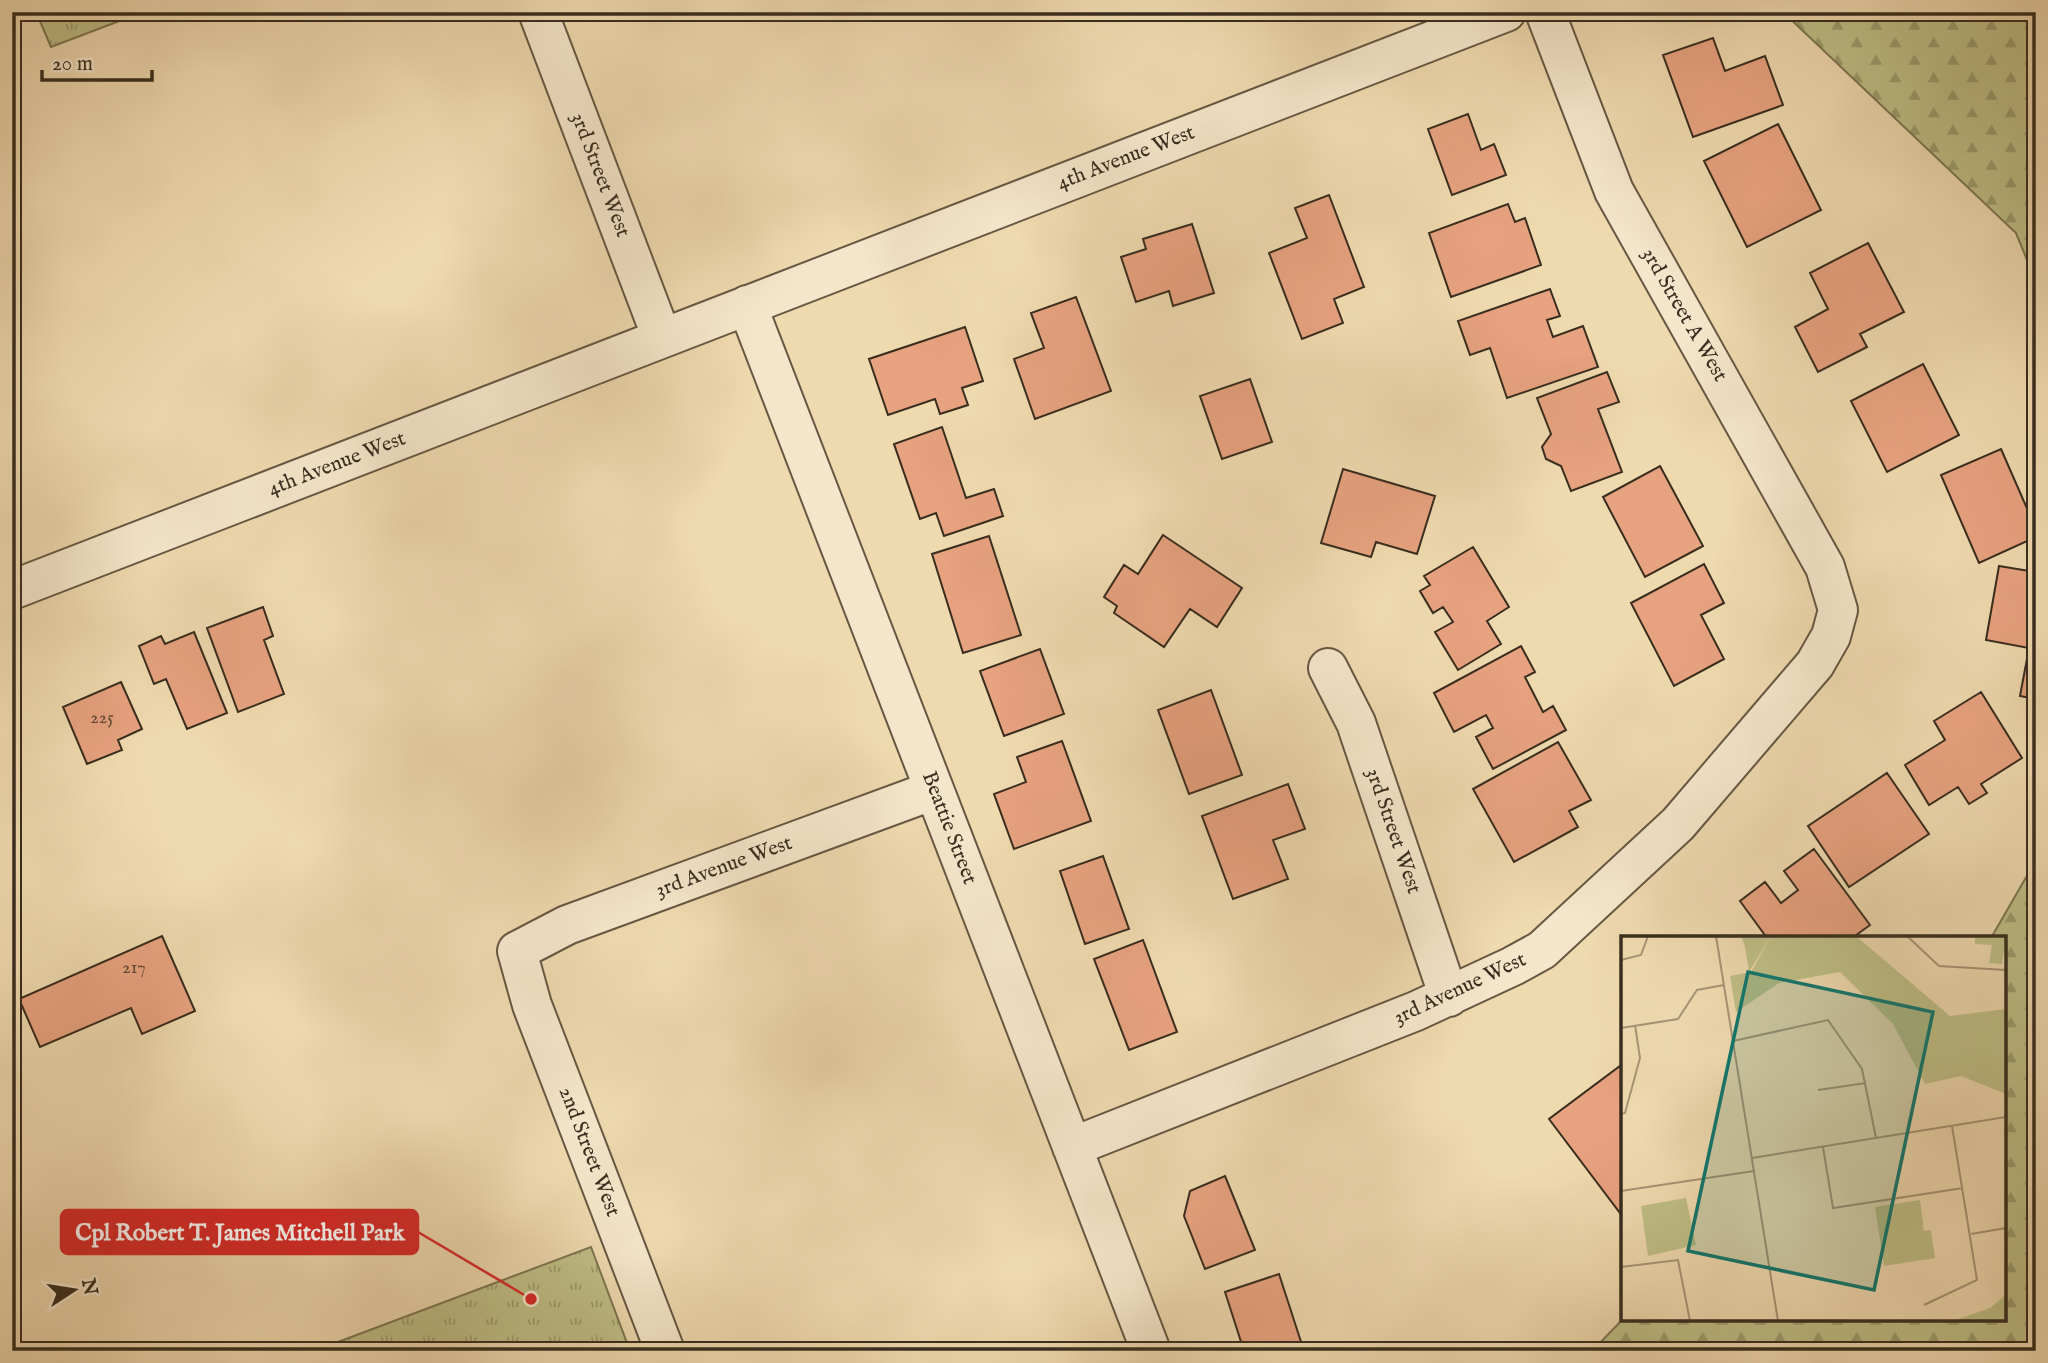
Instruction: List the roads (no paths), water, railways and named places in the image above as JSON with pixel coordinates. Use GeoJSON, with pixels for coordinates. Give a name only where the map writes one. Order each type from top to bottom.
{"type":"FeatureCollection","features":[{"type":"Feature","properties":{"kind":"street","name":"3rd Street West"},"geometry":{"type":"LineString","coordinates":[[538,12],[662,338]]}},
{"type":"Feature","properties":{"kind":"street","name":"4th Avenue West"},"geometry":{"type":"LineString","coordinates":[[12,590],[1506,12]]}},
{"type":"Feature","properties":{"kind":"street","name":"3rd Street A West"},"geometry":{"type":"LineString","coordinates":[[1545,12],[1614,191],[1816,547],[1833,586],[1838,610]]}},
{"type":"Feature","properties":{"kind":"street","name":"Beattie Street"},"geometry":{"type":"LineString","coordinates":[[747,305],[1151,1351]]}},
{"type":"Feature","properties":{"kind":"street","name":"3rd Avenue West"},"geometry":{"type":"LineString","coordinates":[[1072,1147],[1449,997],[1542,950],[1678,824],[1809,671],[1831,636],[1838,610]]}},
{"type":"Feature","properties":{"kind":"street","name":"3rd Street West"},"geometry":{"type":"LineString","coordinates":[[1328,668],[1356,723],[1449,997]]}},
{"type":"Feature","properties":{"kind":"street","name":"3rd Avenue West"},"geometry":{"type":"LineString","coordinates":[[517,951],[567,925],[934,790]]}},
{"type":"Feature","properties":{"kind":"street","name":"2nd Street West"},"geometry":{"type":"LineString","coordinates":[[517,951],[532,1005],[665,1351]]}},
{"type":"Feature","properties":{"kind":"place","name":"Cpl Robert T. James Mitchell Park"},"geometry":{"type":"Point","coordinates":[531,1299]}}]}
